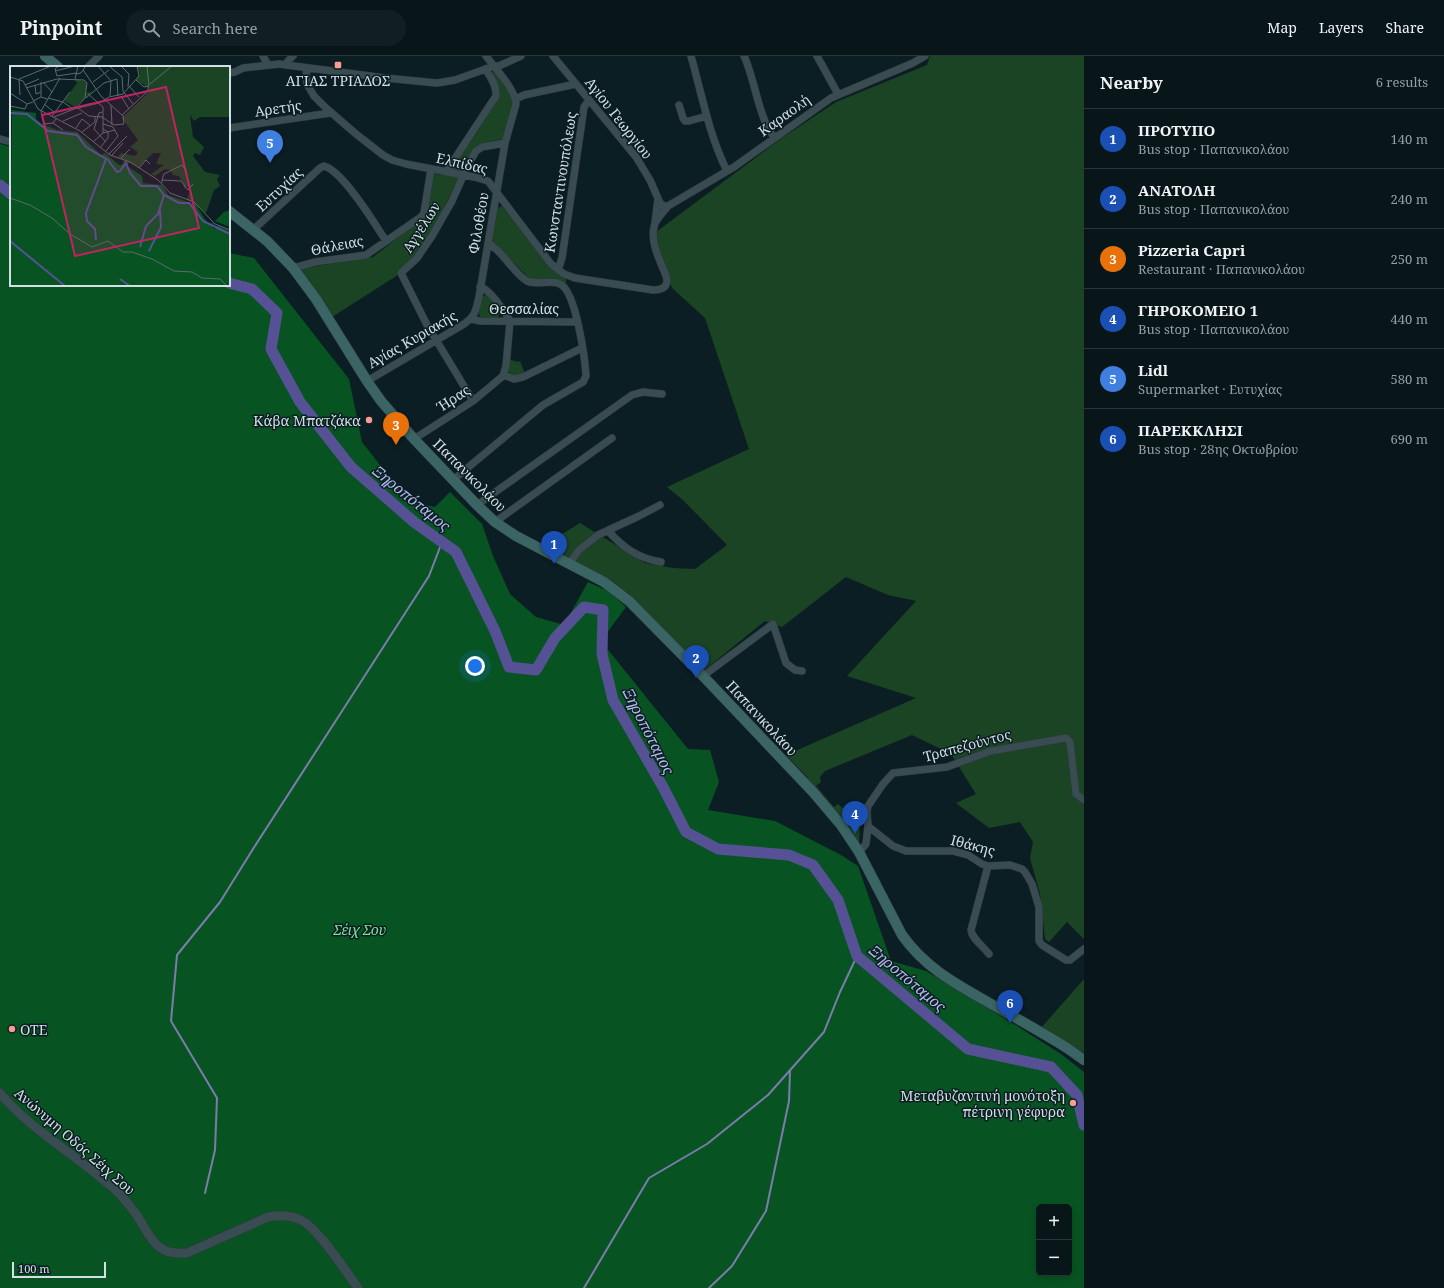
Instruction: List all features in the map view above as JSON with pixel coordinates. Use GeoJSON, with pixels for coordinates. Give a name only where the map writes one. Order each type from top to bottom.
{"type":"FeatureCollection","features":[{"type":"Feature","properties":{"kind":"main road"},"geometry":{"type":"LineString","coordinates":[[45,56],[57,66]]}},
{"type":"Feature","properties":{"kind":"main road","name":"Παπανικολάου"},"geometry":{"type":"LineString","coordinates":[[230,212],[278,251],[293,268],[326,314],[367,381],[393,415],[477,505],[495,522],[516,536],[604,582],[623,596],[642,613],[824,803],[859,852],[902,935],[922,959],[943,976],[1067,1048],[1084,1060]]}},
{"type":"Feature","properties":{"kind":"street"},"geometry":{"type":"LineString","coordinates":[[89,66],[99,56]]}},
{"type":"Feature","properties":{"kind":"street"},"geometry":{"type":"LineString","coordinates":[[263,56],[268,64]]}},
{"type":"Feature","properties":{"kind":"street"},"geometry":{"type":"LineString","coordinates":[[286,65],[293,56]]}},
{"type":"Feature","properties":{"kind":"street"},"geometry":{"type":"LineString","coordinates":[[486,56],[516,98],[576,84]]}},
{"type":"Feature","properties":{"kind":"street"},"geometry":{"type":"LineString","coordinates":[[494,66],[499,61],[512,56]]}},
{"type":"Feature","properties":{"kind":"street"},"geometry":{"type":"LineString","coordinates":[[230,73],[243,68],[268,64],[437,83],[455,80],[494,66],[499,66],[521,56]]}},
{"type":"Feature","properties":{"kind":"street","name":"Αγίου Γεωργίου"},"geometry":{"type":"LineString","coordinates":[[553,56],[640,163],[650,180],[660,203],[667,206]]}},
{"type":"Feature","properties":{"kind":"street"},"geometry":{"type":"LineString","coordinates":[[691,56],[707,116],[718,151],[727,171]]}},
{"type":"Feature","properties":{"kind":"street"},"geometry":{"type":"LineString","coordinates":[[746,56],[766,126],[775,138]]}},
{"type":"Feature","properties":{"kind":"street"},"geometry":{"type":"LineString","coordinates":[[817,56],[838,94]]}},
{"type":"Feature","properties":{"kind":"street","name":"Καραολή"},"geometry":{"type":"LineString","coordinates":[[667,206],[727,171],[838,94],[886,75],[925,56]]}},
{"type":"Feature","properties":{"kind":"street"},"geometry":{"type":"LineString","coordinates":[[230,68],[243,68]]}},
{"type":"Feature","properties":{"kind":"street","name":"Ελπίδας"},"geometry":{"type":"LineString","coordinates":[[306,68],[306,80],[310,91],[317,100],[330,113],[364,141],[389,158],[401,163],[487,180],[547,259],[564,274],[578,279],[660,290]]}},
{"type":"Feature","properties":{"kind":"street"},"geometry":{"type":"LineString","coordinates":[[446,172],[496,96],[492,78],[485,70]]}},
{"type":"Feature","properties":{"kind":"street","name":"Φιλοθέου"},"geometry":{"type":"LineString","coordinates":[[471,319],[476,310],[506,143],[516,107],[516,98]]}},
{"type":"Feature","properties":{"kind":"street","name":"Κωνσταντινουπόλεως"},"geometry":{"type":"LineString","coordinates":[[558,270],[562,258],[584,110],[589,100]]}},
{"type":"Feature","properties":{"kind":"street"},"geometry":{"type":"LineString","coordinates":[[679,105],[683,118],[686,121],[707,116]]}},
{"type":"Feature","properties":{"kind":"street","name":"Αρετής"},"geometry":{"type":"LineString","coordinates":[[230,128],[330,113]]}},
{"type":"Feature","properties":{"kind":"street"},"geometry":{"type":"LineString","coordinates":[[0,139],[10,142]]}},
{"type":"Feature","properties":{"kind":"street","name":"Αγγέλων"},"geometry":{"type":"LineString","coordinates":[[473,402],[436,340],[401,273],[418,258],[432,236],[452,202],[478,149],[506,143]]}},
{"type":"Feature","properties":{"kind":"street","name":"Αγγέλων"},"geometry":{"type":"LineString","coordinates":[[322,166],[326,166],[332,170],[352,191],[386,241]]}},
{"type":"Feature","properties":{"kind":"street","name":"Ευτυχίας"},"geometry":{"type":"LineString","coordinates":[[253,230],[322,166]]}},
{"type":"Feature","properties":{"kind":"street","name":"Θάλειας"},"geometry":{"type":"LineString","coordinates":[[293,268],[315,262],[364,256],[422,216],[432,169]]}},
{"type":"Feature","properties":{"kind":"street","name":"Αγίου Γεωργίου"},"geometry":{"type":"LineString","coordinates":[[658,199],[653,235],[655,247],[667,280],[666,286],[660,290]]}},
{"type":"Feature","properties":{"kind":"street"},"geometry":{"type":"LineString","coordinates":[[655,223],[667,206]]}},
{"type":"Feature","properties":{"kind":"street"},"geometry":{"type":"LineString","coordinates":[[453,480],[543,405],[584,381],[586,374],[577,322],[572,301],[567,290],[559,283],[536,283],[527,281],[498,250],[488,243]]}},
{"type":"Feature","properties":{"kind":"street"},"geometry":{"type":"LineString","coordinates":[[480,287],[486,288],[510,321],[504,375],[514,379],[522,377],[582,348]]}},
{"type":"Feature","properties":{"kind":"street","name":"Αγίας Κυριακής"},"geometry":{"type":"LineString","coordinates":[[367,381],[471,319]]}},
{"type":"Feature","properties":{"kind":"street","name":"Θεσσαλίας"},"geometry":{"type":"LineString","coordinates":[[471,319],[480,321],[577,322]]}},
{"type":"Feature","properties":{"kind":"street","name":"Ήρας"},"geometry":{"type":"LineString","coordinates":[[414,438],[473,402],[504,375]]}},
{"type":"Feature","properties":{"kind":"street"},"geometry":{"type":"LineString","coordinates":[[477,505],[632,395],[643,392],[662,394]]}},
{"type":"Feature","properties":{"kind":"street"},"geometry":{"type":"LineString","coordinates":[[495,522],[612,438]]}},
{"type":"Feature","properties":{"kind":"street"},"geometry":{"type":"LineString","coordinates":[[569,564],[579,550],[598,535],[660,505]]}},
{"type":"Feature","properties":{"kind":"street"},"geometry":{"type":"LineString","coordinates":[[608,531],[627,549],[637,556],[661,562]]}},
{"type":"Feature","properties":{"kind":"street"},"geometry":{"type":"LineString","coordinates":[[703,676],[773,624],[786,663],[795,670],[802,671]]}},
{"type":"Feature","properties":{"kind":"street","name":"Τραπεζούντος"},"geometry":{"type":"LineString","coordinates":[[868,826],[867,810],[869,804],[885,781],[893,773],[947,767],[991,751],[1016,745],[1046,742],[1062,738],[1066,738],[1070,742],[1076,794],[1084,800]]}},
{"type":"Feature","properties":{"kind":"street"},"geometry":{"type":"LineString","coordinates":[[859,852],[866,844],[868,826]]}},
{"type":"Feature","properties":{"kind":"street","name":"Ιθάκης"},"geometry":{"type":"LineString","coordinates":[[868,826],[893,846],[906,851],[953,851],[968,855],[988,866],[1010,865],[1017,867],[1025,872],[1032,884],[1039,907],[1040,915],[1038,936],[1042,945],[1066,960],[1070,960],[1084,949]]}},
{"type":"Feature","properties":{"kind":"street"},"geometry":{"type":"LineString","coordinates":[[988,866],[971,935],[989,954]]}},
{"type":"Feature","properties":{"kind":"street","name":"Ανώνυμη Οδός Σέιχ Σου"},"geometry":{"type":"LineString","coordinates":[[0,1093],[30,1122],[118,1192],[136,1214],[154,1242],[166,1251],[179,1254],[188,1253],[268,1217],[279,1215],[294,1217],[304,1222],[315,1231],[358,1288]]}},
{"type":"Feature","properties":{"kind":"green space"},"geometry":{"type":"Polygon","coordinates":[[[930,56],[1084,56],[1084,939],[1067,922],[1049,942],[1045,939],[1040,894],[1030,858],[1033,842],[1020,822],[989,828],[956,803],[976,794],[951,754],[912,735],[825,771],[820,777],[821,782],[816,786],[834,807],[838,804],[856,820],[860,827],[859,842],[857,843],[805,781],[808,778],[786,755],[916,698],[847,676],[916,601],[888,595],[846,577],[782,627],[765,621],[702,672],[628,593],[546,544],[580,523],[645,563],[673,568],[695,569],[727,545],[683,500],[667,487],[749,449],[705,318],[672,288],[659,249],[656,232],[782,138],[836,102],[927,65],[930,56]]]}},
{"type":"Feature","properties":{"kind":"green space"},"geometry":{"type":"Polygon","coordinates":[[[494,71],[514,100],[503,139],[479,144],[474,148],[429,237],[401,273],[332,317],[298,269],[373,257],[421,220],[432,174],[445,175],[476,134],[498,99],[490,73],[494,71]]]}},
{"type":"Feature","properties":{"kind":"green space","name":"Σέιχ Σου"},"geometry":{"type":"Polygon","coordinates":[[[0,144],[10,147],[10,286],[230,286],[230,253],[254,258],[349,379],[362,442],[408,501],[435,507],[450,492],[482,524],[493,556],[510,594],[536,617],[564,625],[588,582],[608,591],[626,607],[601,641],[688,749],[710,750],[719,782],[708,810],[775,821],[841,855],[858,866],[891,961],[926,971],[1061,1054],[1084,1072],[1084,1288],[0,1288],[0,144]]]}},
{"type":"Feature","properties":{"kind":"green space"},"geometry":{"type":"Polygon","coordinates":[[[502,206],[547,265],[566,279],[566,284],[530,279],[492,241],[498,208],[502,206]]]}},
{"type":"Feature","properties":{"kind":"green space"},"geometry":{"type":"Polygon","coordinates":[[[486,295],[500,313],[498,318],[481,318],[478,312],[483,296],[486,295]]]}},
{"type":"Feature","properties":{"kind":"green space"},"geometry":{"type":"Polygon","coordinates":[[[508,359],[518,362],[520,361],[525,374],[517,378],[507,371],[508,359]]]}},
{"type":"Feature","properties":{"kind":"green space"},"geometry":{"type":"Polygon","coordinates":[[[1084,979],[1084,1053],[1041,1028],[1084,979]]]}},
{"type":"Feature","properties":{"kind":"waterway","name":"Ξηροπόταμος"},"geometry":{"type":"LineString","coordinates":[[0,185],[10,193]]}},
{"type":"Feature","properties":{"kind":"waterway","name":"Ξηροπόταμος"},"geometry":{"type":"LineString","coordinates":[[230,283],[252,289],[277,313],[271,349],[300,402],[351,467],[414,522],[456,552],[495,631],[509,667],[536,670],[555,638],[584,607],[603,610],[602,654],[613,700],[663,787],[686,832],[718,849],[789,855],[813,865],[838,900],[857,956],[968,1049],[1051,1067],[1077,1095],[1084,1125]]}},
{"type":"Feature","properties":{"kind":"waterway"},"geometry":{"type":"LineString","coordinates":[[205,1193],[215,1150],[217,1098],[171,1021],[177,955],[220,902],[429,576],[442,542]]}},
{"type":"Feature","properties":{"kind":"waterway"},"geometry":{"type":"LineString","coordinates":[[584,1288],[649,1178],[707,1144],[768,1095],[824,1032],[840,992],[857,956]]}},
{"type":"Feature","properties":{"kind":"waterway"},"geometry":{"type":"LineString","coordinates":[[709,1288],[732,1266],[766,1211],[789,1101],[790,1071]]}},
{"type":"Feature","properties":{"kind":"place","name":"ΑΓΙΑΣ ΤΡΙΑΔΟΣ"},"geometry":{"type":"Point","coordinates":[338,65]}},
{"type":"Feature","properties":{"kind":"place","name":"Lidl"},"geometry":{"type":"Point","coordinates":[270,163]}},
{"type":"Feature","properties":{"kind":"place","name":"Κάβα Μπατζάκα"},"geometry":{"type":"Point","coordinates":[369,420]}},
{"type":"Feature","properties":{"kind":"place","name":"Pizzeria Capri"},"geometry":{"type":"Point","coordinates":[396,445]}},
{"type":"Feature","properties":{"kind":"place","name":"ΠΡΟΤΥΠΟ"},"geometry":{"type":"Point","coordinates":[554,564]}},
{"type":"Feature","properties":{"kind":"place","name":"ΑΝΑΤΟΛΗ"},"geometry":{"type":"Point","coordinates":[696,678]}},
{"type":"Feature","properties":{"kind":"place","name":"ΓΗΡΟΚΟΜΕΙΟ 1"},"geometry":{"type":"Point","coordinates":[855,834]}},
{"type":"Feature","properties":{"kind":"place","name":"ΠΑΡΕΚΚΛΗΣΙ"},"geometry":{"type":"Point","coordinates":[1010,1023]}},
{"type":"Feature","properties":{"kind":"place","name":"ΟΤΕ"},"geometry":{"type":"Point","coordinates":[12,1029]}},
{"type":"Feature","properties":{"kind":"place","name":"Μεταβυζαντινή μονότοξη πέτρινη γέφυρα"},"geometry":{"type":"Point","coordinates":[1073,1103]}}]}
